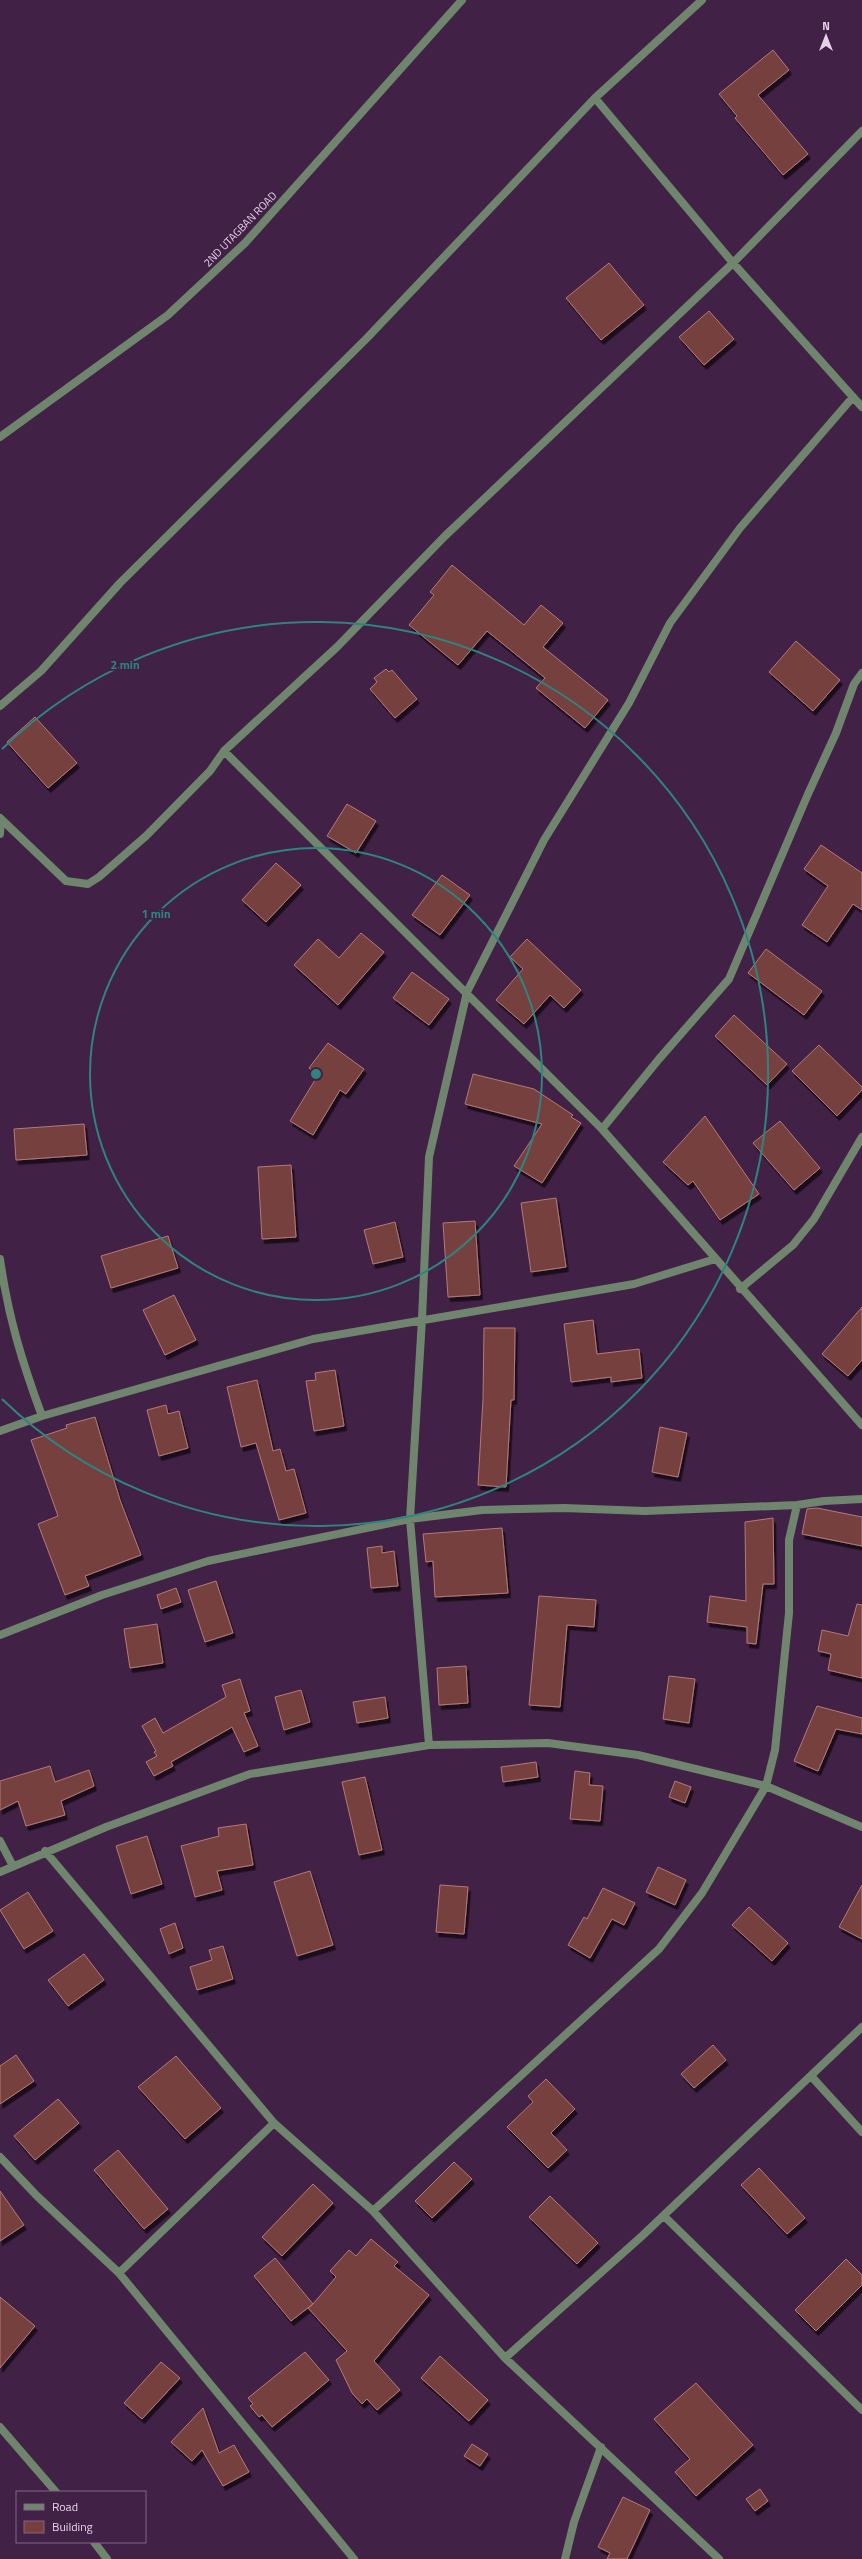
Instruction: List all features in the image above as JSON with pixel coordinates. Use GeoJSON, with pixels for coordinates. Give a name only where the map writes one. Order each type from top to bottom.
{"type":"FeatureCollection","features":[{"type":"Feature","properties":{"kind":"street","name":"2ND UTAGBAN ROAD"},"geometry":{"type":"LineString","coordinates":[[0,437],[168,316],[245,243],[462,0]]}},
{"type":"Feature","properties":{"kind":"street"},"geometry":{"type":"LineString","coordinates":[[0,706],[41,671],[120,583],[367,338],[595,98],[702,0]]}},
{"type":"Feature","properties":{"kind":"street"},"geometry":{"type":"LineString","coordinates":[[595,98],[733,263],[862,407]]}},
{"type":"Feature","properties":{"kind":"street"},"geometry":{"type":"LineString","coordinates":[[1,819],[66,881],[88,884],[99,877],[146,836],[210,771],[224,751],[337,647],[445,536],[733,263],[862,131]]}},
{"type":"Feature","properties":{"kind":"street"},"geometry":{"type":"LineString","coordinates":[[429,1745],[410,1519],[422,1319],[429,1157],[467,992],[544,840],[629,703],[670,623],[740,528],[853,397]]}},
{"type":"Feature","properties":{"kind":"street"},"geometry":{"type":"LineString","coordinates":[[602,1129],[659,1059],[729,979],[808,794],[836,733],[854,684],[862,673]]}},
{"type":"Feature","properties":{"kind":"street"},"geometry":{"type":"LineString","coordinates":[[224,751],[467,992],[602,1129],[740,1289],[862,1425]]}},
{"type":"Feature","properties":{"kind":"street"},"geometry":{"type":"LineString","coordinates":[[0,834],[1,819]]}},
{"type":"Feature","properties":{"kind":"street"},"geometry":{"type":"LineString","coordinates":[[740,1289],[793,1245],[814,1219],[862,1137]]}},
{"type":"Feature","properties":{"kind":"street"},"geometry":{"type":"LineString","coordinates":[[0,1259],[8,1312],[21,1360],[42,1416]]}},
{"type":"Feature","properties":{"kind":"street"},"geometry":{"type":"LineString","coordinates":[[0,1432],[42,1416],[313,1339],[422,1319],[634,1284],[715,1259]]}},
{"type":"Feature","properties":{"kind":"street"},"geometry":{"type":"LineString","coordinates":[[0,1634],[102,1595],[208,1560],[410,1519],[482,1510],[564,1508],[645,1511],[797,1505],[824,1500],[862,1499]]}},
{"type":"Feature","properties":{"kind":"street"},"geometry":{"type":"LineString","coordinates":[[373,2211],[659,1949],[702,1893],[766,1786],[775,1750],[789,1613],[789,1540],[797,1505]]}},
{"type":"Feature","properties":{"kind":"street"},"geometry":{"type":"LineString","coordinates":[[0,1872],[45,1851],[250,1774],[429,1745],[548,1743],[638,1755],[766,1786],[862,1827]]}},
{"type":"Feature","properties":{"kind":"street"},"geometry":{"type":"LineString","coordinates":[[0,1840],[13,1866]]}},
{"type":"Feature","properties":{"kind":"street"},"geometry":{"type":"LineString","coordinates":[[45,1851],[274,2123],[373,2211],[505,2358],[719,2559]]}},
{"type":"Feature","properties":{"kind":"street"},"geometry":{"type":"LineString","coordinates":[[505,2358],[664,2216],[862,2027]]}},
{"type":"Feature","properties":{"kind":"street"},"geometry":{"type":"LineString","coordinates":[[812,2076],[862,2132]]}},
{"type":"Feature","properties":{"kind":"street"},"geometry":{"type":"LineString","coordinates":[[118,2273],[274,2123]]}},
{"type":"Feature","properties":{"kind":"street"},"geometry":{"type":"LineString","coordinates":[[0,2157],[118,2273],[197,2366],[271,2462],[354,2559]]}},
{"type":"Feature","properties":{"kind":"street"},"geometry":{"type":"LineString","coordinates":[[664,2216],[862,2410]]}},
{"type":"Feature","properties":{"kind":"street"},"geometry":{"type":"LineString","coordinates":[[0,2427],[55,2491]]}},
{"type":"Feature","properties":{"kind":"street"},"geometry":{"type":"LineString","coordinates":[[565,2559],[574,2522],[601,2447]]}},
{"type":"Feature","properties":{"kind":"street"},"geometry":{"type":"LineString","coordinates":[[95,2543],[107,2559]]}},
{"type":"Feature","properties":{"kind":"building"},"geometry":{"type":"Polygon","coordinates":[[[773,50],[789,70],[758,95],[808,154],[783,175],[735,118],[737,116],[719,94],[773,50]]]}},
{"type":"Feature","properties":{"kind":"building"},"geometry":{"type":"Polygon","coordinates":[[[609,263],[644,305],[601,340],[566,298],[609,263]]]}},
{"type":"Feature","properties":{"kind":"building"},"geometry":{"type":"Polygon","coordinates":[[[709,311],[734,339],[704,365],[679,337],[709,311]]]}},
{"type":"Feature","properties":{"kind":"building"},"geometry":{"type":"Polygon","coordinates":[[[452,565],[524,625],[541,605],[563,623],[543,647],[608,700],[585,728],[536,688],[545,678],[487,631],[458,665],[409,625],[434,595],[430,592],[452,565]]]}},
{"type":"Feature","properties":{"kind":"building"},"geometry":{"type":"Polygon","coordinates":[[[796,641],[840,680],[813,711],[769,672],[796,641]]]}},
{"type":"Feature","properties":{"kind":"building"},"geometry":{"type":"Polygon","coordinates":[[[386,669],[389,672],[392,670],[417,699],[395,718],[370,689],[377,682],[374,678],[386,669]]]}},
{"type":"Feature","properties":{"kind":"building"},"geometry":{"type":"Polygon","coordinates":[[[35,717],[77,763],[48,788],[7,742],[35,717]]]}},
{"type":"Feature","properties":{"kind":"building"},"geometry":{"type":"Polygon","coordinates":[[[347,804],[376,821],[356,853],[327,836],[347,804]]]}},
{"type":"Feature","properties":{"kind":"building"},"geometry":{"type":"Polygon","coordinates":[[[821,845],[862,873],[862,910],[853,904],[827,942],[802,925],[828,886],[804,869],[821,845]]]}},
{"type":"Feature","properties":{"kind":"building"},"geometry":{"type":"Polygon","coordinates":[[[276,863],[301,885],[266,922],[242,900],[276,863]]]}},
{"type":"Feature","properties":{"kind":"building"},"geometry":{"type":"Polygon","coordinates":[[[442,875],[470,895],[440,935],[412,915],[442,875]]]}},
{"type":"Feature","properties":{"kind":"building"},"geometry":{"type":"Polygon","coordinates":[[[361,933],[384,952],[338,1005],[294,965],[318,939],[339,958],[361,933]]]}},
{"type":"Feature","properties":{"kind":"building"},"geometry":{"type":"Polygon","coordinates":[[[527,939],[581,990],[564,1008],[550,995],[524,1024],[496,1000],[523,969],[510,957],[527,939]]]}},
{"type":"Feature","properties":{"kind":"building"},"geometry":{"type":"Polygon","coordinates":[[[766,949],[822,991],[804,1015],[748,973],[766,949]]]}},
{"type":"Feature","properties":{"kind":"building"},"geometry":{"type":"Polygon","coordinates":[[[412,972],[449,999],[429,1025],[393,998],[412,972]]]}},
{"type":"Feature","properties":{"kind":"building"},"geometry":{"type":"Polygon","coordinates":[[[734,1015],[787,1064],[767,1085],[715,1036],[734,1015]]]}},
{"type":"Feature","properties":{"kind":"building"},"geometry":{"type":"Polygon","coordinates":[[[328,1043],[364,1069],[346,1094],[340,1090],[313,1135],[290,1121],[318,1075],[309,1068],[328,1043]]]}},
{"type":"Feature","properties":{"kind":"building"},"geometry":{"type":"Polygon","coordinates":[[[819,1045],[862,1087],[862,1090],[837,1116],[792,1071],[819,1045]]]}},
{"type":"Feature","properties":{"kind":"building"},"geometry":{"type":"Polygon","coordinates":[[[473,1074],[534,1089],[573,1115],[571,1117],[581,1123],[542,1183],[514,1166],[542,1124],[465,1104],[473,1074]]]}},
{"type":"Feature","properties":{"kind":"building"},"geometry":{"type":"Polygon","coordinates":[[[705,1116],[759,1194],[720,1220],[693,1181],[688,1185],[663,1162],[705,1116]]]}},
{"type":"Feature","properties":{"kind":"building"},"geometry":{"type":"Polygon","coordinates":[[[780,1121],[820,1168],[794,1190],[753,1143],[780,1121]]]}},
{"type":"Feature","properties":{"kind":"building"},"geometry":{"type":"Polygon","coordinates":[[[84,1124],[87,1155],[16,1160],[14,1129],[84,1124]]]}},
{"type":"Feature","properties":{"kind":"building"},"geometry":{"type":"Polygon","coordinates":[[[291,1165],[296,1237],[262,1239],[258,1167],[291,1165]]]}},
{"type":"Feature","properties":{"kind":"building"},"geometry":{"type":"Polygon","coordinates":[[[556,1198],[566,1267],[531,1272],[521,1203],[556,1198]]]}},
{"type":"Feature","properties":{"kind":"building"},"geometry":{"type":"Polygon","coordinates":[[[475,1221],[480,1295],[448,1297],[443,1223],[475,1221]]]}},
{"type":"Feature","properties":{"kind":"building"},"geometry":{"type":"Polygon","coordinates":[[[395,1222],[403,1257],[373,1264],[364,1230],[395,1222]]]}},
{"type":"Feature","properties":{"kind":"building"},"geometry":{"type":"Polygon","coordinates":[[[168,1236],[178,1268],[111,1288],[101,1256],[168,1236]]]}},
{"type":"Feature","properties":{"kind":"building"},"geometry":{"type":"Polygon","coordinates":[[[174,1295],[196,1340],[165,1355],[143,1310],[174,1295]]]}},
{"type":"Feature","properties":{"kind":"building"},"geometry":{"type":"Polygon","coordinates":[[[862,1307],[862,1360],[848,1376],[822,1354],[862,1307]]]}},
{"type":"Feature","properties":{"kind":"building"},"geometry":{"type":"Polygon","coordinates":[[[593,1320],[597,1354],[639,1349],[642,1378],[611,1382],[611,1377],[571,1382],[564,1324],[593,1320]]]}},
{"type":"Feature","properties":{"kind":"building"},"geometry":{"type":"Polygon","coordinates":[[[484,1328],[515,1328],[514,1400],[511,1400],[506,1487],[478,1485],[483,1399],[484,1328]]]}},
{"type":"Feature","properties":{"kind":"building"},"geometry":{"type":"Polygon","coordinates":[[[335,1370],[344,1426],[314,1431],[306,1381],[316,1380],[315,1373],[335,1370]]]}},
{"type":"Feature","properties":{"kind":"building"},"geometry":{"type":"Polygon","coordinates":[[[257,1380],[273,1451],[280,1449],[286,1471],[294,1469],[306,1513],[279,1520],[256,1443],[241,1447],[227,1387],[257,1380]]]}},
{"type":"Feature","properties":{"kind":"building"},"geometry":{"type":"Polygon","coordinates":[[[166,1405],[168,1414],[179,1411],[188,1448],[159,1456],[147,1410],[166,1405]]]}},
{"type":"Feature","properties":{"kind":"building"},"geometry":{"type":"Polygon","coordinates":[[[95,1417],[120,1500],[141,1555],[85,1576],[89,1586],[65,1595],[38,1524],[58,1516],[31,1440],[67,1428],[66,1425],[95,1417]]]}},
{"type":"Feature","properties":{"kind":"building"},"geometry":{"type":"Polygon","coordinates":[[[660,1427],[687,1433],[678,1477],[652,1472],[660,1427]]]}},
{"type":"Feature","properties":{"kind":"building"},"geometry":{"type":"Polygon","coordinates":[[[817,1508],[862,1517],[862,1546],[802,1534],[807,1509],[817,1508]]]}},
{"type":"Feature","properties":{"kind":"building"},"geometry":{"type":"Polygon","coordinates":[[[773,1518],[774,1584],[763,1584],[756,1644],[747,1643],[747,1627],[707,1622],[710,1596],[746,1601],[745,1522],[773,1518]]]}},
{"type":"Feature","properties":{"kind":"building"},"geometry":{"type":"Polygon","coordinates":[[[502,1528],[508,1593],[435,1597],[433,1561],[426,1562],[423,1534],[502,1528]]]}},
{"type":"Feature","properties":{"kind":"building"},"geometry":{"type":"Polygon","coordinates":[[[382,1546],[382,1553],[394,1551],[398,1586],[371,1588],[367,1548],[382,1546]]]}},
{"type":"Feature","properties":{"kind":"building"},"geometry":{"type":"Polygon","coordinates":[[[216,1581],[233,1633],[205,1642],[188,1590],[216,1581]]]}},
{"type":"Feature","properties":{"kind":"building"},"geometry":{"type":"Polygon","coordinates":[[[176,1588],[181,1602],[161,1609],[157,1595],[176,1588]]]}},
{"type":"Feature","properties":{"kind":"building"},"geometry":{"type":"Polygon","coordinates":[[[539,1596],[596,1600],[594,1627],[567,1625],[560,1707],[529,1705],[539,1596]]]}},
{"type":"Feature","properties":{"kind":"building"},"geometry":{"type":"Polygon","coordinates":[[[857,1604],[862,1605],[862,1678],[828,1670],[831,1654],[818,1651],[822,1630],[848,1636],[857,1604]]]}},
{"type":"Feature","properties":{"kind":"building"},"geometry":{"type":"Polygon","coordinates":[[[157,1624],[163,1663],[130,1668],[124,1629],[157,1624]]]}},
{"type":"Feature","properties":{"kind":"building"},"geometry":{"type":"Polygon","coordinates":[[[466,1666],[468,1703],[439,1705],[437,1668],[466,1666]]]}},
{"type":"Feature","properties":{"kind":"building"},"geometry":{"type":"Polygon","coordinates":[[[669,1676],[695,1679],[689,1723],[663,1719],[669,1676]]]}},
{"type":"Feature","properties":{"kind":"building"},"geometry":{"type":"Polygon","coordinates":[[[240,1679],[250,1711],[244,1713],[258,1746],[244,1752],[232,1727],[171,1762],[173,1766],[154,1776],[146,1762],[157,1756],[154,1752],[156,1751],[142,1726],[155,1718],[163,1733],[226,1697],[222,1685],[240,1679]]]}},
{"type":"Feature","properties":{"kind":"building"},"geometry":{"type":"Polygon","coordinates":[[[301,1690],[310,1722],[284,1730],[275,1697],[301,1690]]]}},
{"type":"Feature","properties":{"kind":"building"},"geometry":{"type":"Polygon","coordinates":[[[385,1697],[388,1718],[357,1723],[353,1702],[385,1697]]]}},
{"type":"Feature","properties":{"kind":"building"},"geometry":{"type":"Polygon","coordinates":[[[817,1706],[862,1718],[862,1734],[836,1729],[818,1771],[794,1761],[817,1706]]]}},
{"type":"Feature","properties":{"kind":"building"},"geometry":{"type":"Polygon","coordinates":[[[536,1762],[538,1777],[503,1782],[501,1767],[536,1762]]]}},
{"type":"Feature","properties":{"kind":"building"},"geometry":{"type":"Polygon","coordinates":[[[50,1766],[55,1782],[89,1770],[94,1786],[61,1801],[65,1815],[26,1826],[18,1801],[0,1810],[0,1781],[50,1766]]]}},
{"type":"Feature","properties":{"kind":"building"},"geometry":{"type":"Polygon","coordinates":[[[575,1771],[590,1773],[589,1785],[603,1786],[600,1821],[570,1819],[575,1771]]]}},
{"type":"Feature","properties":{"kind":"building"},"geometry":{"type":"Polygon","coordinates":[[[365,1777],[382,1850],[359,1855],[342,1782],[365,1777]]]}},
{"type":"Feature","properties":{"kind":"building"},"geometry":{"type":"Polygon","coordinates":[[[675,1781],[691,1787],[685,1803],[669,1797],[675,1781]]]}},
{"type":"Feature","properties":{"kind":"building"},"geometry":{"type":"Polygon","coordinates":[[[246,1824],[253,1865],[217,1871],[222,1890],[195,1897],[181,1846],[219,1836],[218,1828],[246,1824]]]}},
{"type":"Feature","properties":{"kind":"building"},"geometry":{"type":"Polygon","coordinates":[[[147,1836],[162,1884],[131,1894],[116,1846],[147,1836]]]}},
{"type":"Feature","properties":{"kind":"building"},"geometry":{"type":"Polygon","coordinates":[[[658,1867],[686,1880],[675,1905],[646,1892],[658,1867]]]}},
{"type":"Feature","properties":{"kind":"building"},"geometry":{"type":"Polygon","coordinates":[[[310,1871],[333,1945],[297,1956],[274,1882],[310,1871]]]}},
{"type":"Feature","properties":{"kind":"building"},"geometry":{"type":"Polygon","coordinates":[[[440,1885],[468,1887],[464,1934],[436,1932],[440,1885]]]}},
{"type":"Feature","properties":{"kind":"building"},"geometry":{"type":"Polygon","coordinates":[[[862,1885],[862,1939],[839,1927],[862,1885]]]}},
{"type":"Feature","properties":{"kind":"building"},"geometry":{"type":"Polygon","coordinates":[[[603,1888],[635,1903],[624,1925],[612,1919],[590,1958],[568,1945],[584,1917],[587,1919],[603,1888]]]}},
{"type":"Feature","properties":{"kind":"building"},"geometry":{"type":"Polygon","coordinates":[[[28,1892],[53,1931],[24,1949],[0,1910],[28,1892]]]}},
{"type":"Feature","properties":{"kind":"building"},"geometry":{"type":"Polygon","coordinates":[[[749,1907],[788,1943],[772,1961],[732,1925],[749,1907]]]}},
{"type":"Feature","properties":{"kind":"building"},"geometry":{"type":"Polygon","coordinates":[[[175,1923],[183,1948],[169,1954],[160,1929],[175,1923]]]}},
{"type":"Feature","properties":{"kind":"building"},"geometry":{"type":"Polygon","coordinates":[[[223,1946],[233,1979],[197,1990],[190,1967],[212,1960],[209,1950],[223,1946]]]}},
{"type":"Feature","properties":{"kind":"building"},"geometry":{"type":"Polygon","coordinates":[[[84,1954],[104,1980],[68,2006],[48,1980],[84,1954]]]}},
{"type":"Feature","properties":{"kind":"building"},"geometry":{"type":"Polygon","coordinates":[[[713,2045],[726,2060],[694,2088],[681,2074],[713,2045]]]}},
{"type":"Feature","properties":{"kind":"building"},"geometry":{"type":"Polygon","coordinates":[[[16,2055],[34,2081],[0,2104],[0,2066],[16,2055]]]}},
{"type":"Feature","properties":{"kind":"building"},"geometry":{"type":"Polygon","coordinates":[[[176,2056],[221,2108],[185,2139],[138,2087],[176,2056]]]}},
{"type":"Feature","properties":{"kind":"building"},"geometry":{"type":"Polygon","coordinates":[[[546,2079],[575,2109],[551,2133],[567,2150],[548,2168],[507,2127],[533,2102],[528,2096],[546,2079]]]}},
{"type":"Feature","properties":{"kind":"building"},"geometry":{"type":"Polygon","coordinates":[[[58,2099],[79,2123],[35,2160],[14,2136],[58,2099]]]}},
{"type":"Feature","properties":{"kind":"building"},"geometry":{"type":"Polygon","coordinates":[[[118,2150],[168,2209],[144,2229],[94,2170],[118,2150]]]}},
{"type":"Feature","properties":{"kind":"building"},"geometry":{"type":"Polygon","coordinates":[[[454,2162],[472,2179],[432,2218],[415,2201],[454,2162]]]}},
{"type":"Feature","properties":{"kind":"building"},"geometry":{"type":"Polygon","coordinates":[[[759,2168],[805,2218],[787,2234],[741,2185],[759,2168]]]}},
{"type":"Feature","properties":{"kind":"building"},"geometry":{"type":"Polygon","coordinates":[[[313,2184],[333,2203],[282,2256],[262,2237],[313,2184]]]}},
{"type":"Feature","properties":{"kind":"building"},"geometry":{"type":"Polygon","coordinates":[[[0,2191],[24,2225],[0,2241],[0,2191]]]}},
{"type":"Feature","properties":{"kind":"building"},"geometry":{"type":"Polygon","coordinates":[[[550,2196],[598,2243],[577,2264],[529,2217],[550,2196]]]}},
{"type":"Feature","properties":{"kind":"building"},"geometry":{"type":"Polygon","coordinates":[[[371,2239],[398,2262],[394,2266],[429,2295],[374,2361],[400,2390],[377,2410],[367,2399],[362,2404],[352,2393],[336,2360],[347,2351],[308,2308],[336,2277],[330,2271],[349,2250],[356,2256],[371,2239]]]}},
{"type":"Feature","properties":{"kind":"building"},"geometry":{"type":"Polygon","coordinates":[[[275,2258],[313,2304],[291,2321],[254,2276],[275,2258]]]}},
{"type":"Feature","properties":{"kind":"building"},"geometry":{"type":"Polygon","coordinates":[[[846,2259],[862,2275],[862,2285],[816,2331],[795,2310],[846,2259]]]}},
{"type":"Feature","properties":{"kind":"building"},"geometry":{"type":"Polygon","coordinates":[[[0,2297],[35,2326],[0,2368],[0,2297]]]}},
{"type":"Feature","properties":{"kind":"building"},"geometry":{"type":"Polygon","coordinates":[[[305,2352],[329,2380],[272,2427],[262,2415],[259,2417],[250,2406],[253,2404],[248,2398],[305,2352]]]}},
{"type":"Feature","properties":{"kind":"building"},"geometry":{"type":"Polygon","coordinates":[[[440,2356],[488,2400],[469,2421],[421,2378],[440,2356]]]}},
{"type":"Feature","properties":{"kind":"building"},"geometry":{"type":"Polygon","coordinates":[[[161,2362],[180,2378],[142,2419],[124,2403],[161,2362]]]}},
{"type":"Feature","properties":{"kind":"building"},"geometry":{"type":"Polygon","coordinates":[[[696,2383],[753,2445],[696,2496],[675,2472],[690,2459],[654,2419],[696,2383]]]}},
{"type":"Feature","properties":{"kind":"building"},"geometry":{"type":"Polygon","coordinates":[[[203,2408],[219,2453],[234,2445],[249,2472],[223,2486],[202,2450],[192,2461],[171,2442],[203,2408]]]}},
{"type":"Feature","properties":{"kind":"building"},"geometry":{"type":"Polygon","coordinates":[[[472,2444],[488,2454],[480,2466],[464,2456],[472,2444]]]}},
{"type":"Feature","properties":{"kind":"building"},"geometry":{"type":"Polygon","coordinates":[[[760,2489],[768,2501],[755,2511],[746,2499],[760,2489]]]}},
{"type":"Feature","properties":{"kind":"building"},"geometry":{"type":"Polygon","coordinates":[[[623,2497],[650,2510],[627,2559],[607,2559],[610,2553],[598,2547],[623,2497]]]}}]}
